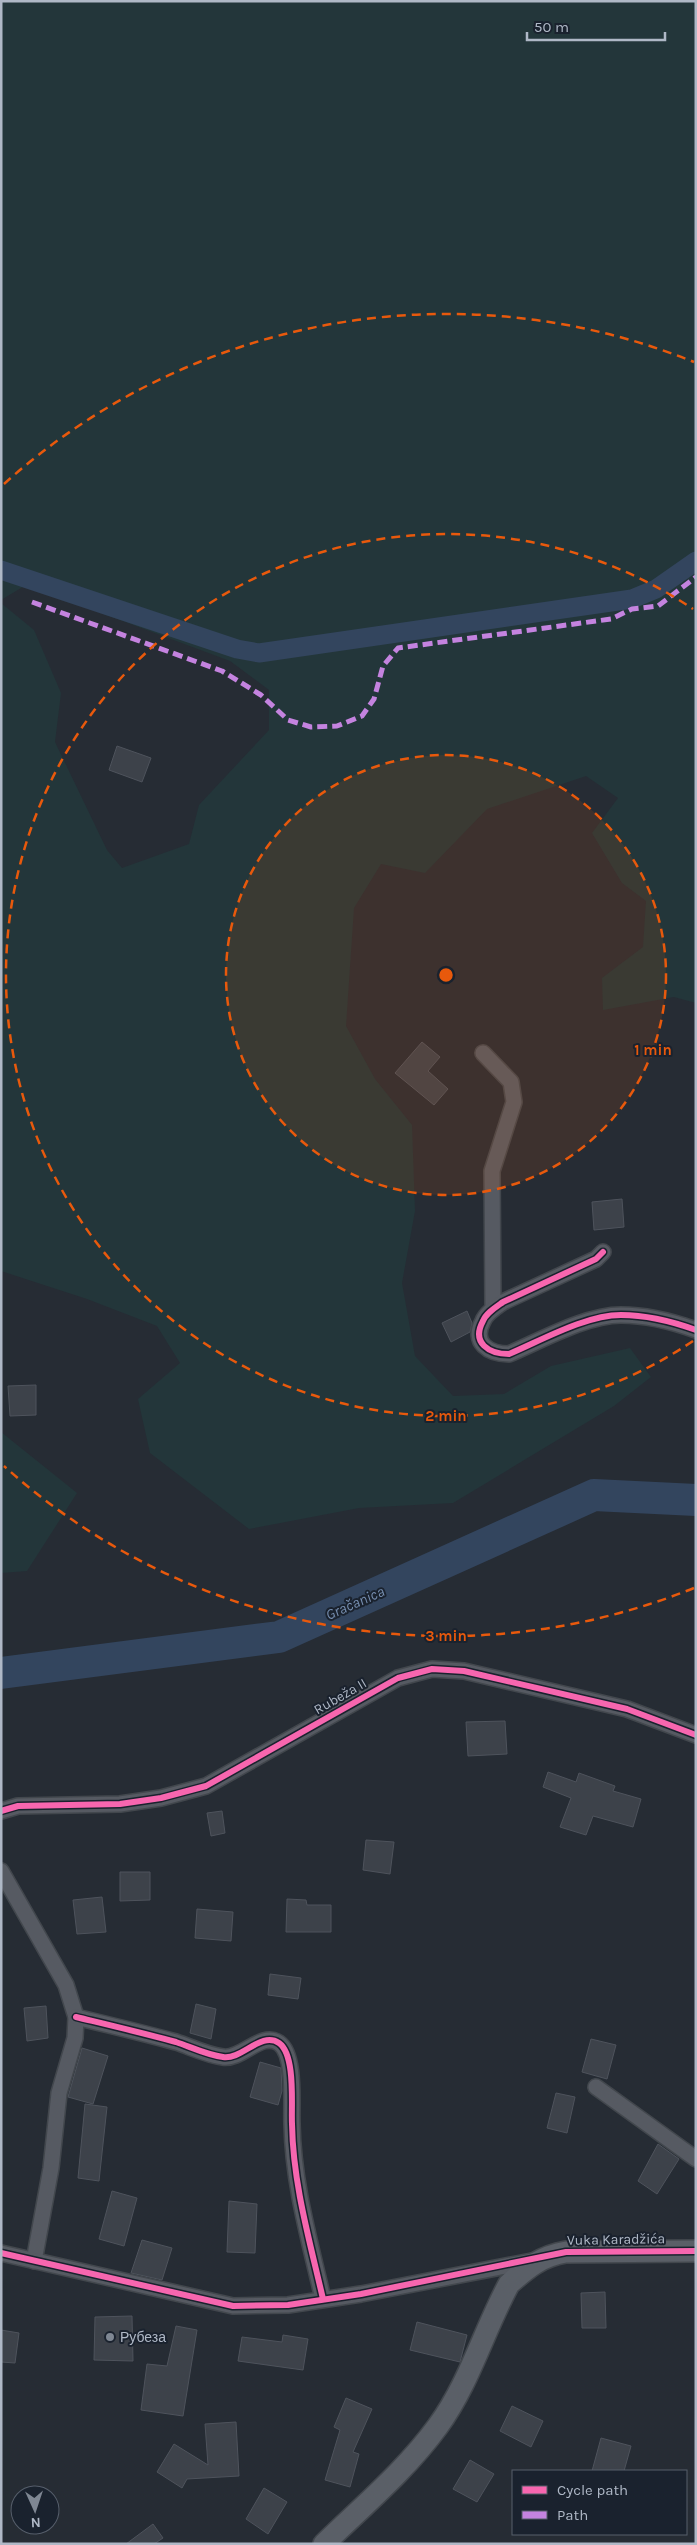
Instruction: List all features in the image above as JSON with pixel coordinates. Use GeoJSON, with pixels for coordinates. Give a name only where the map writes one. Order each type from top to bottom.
{"type":"FeatureCollection","features":[{"type":"Feature","properties":{"kind":"street"},"geometry":{"type":"LineString","coordinates":[[483,1053],[511,1082],[514,1102],[492,1171],[493,1309]]}},
{"type":"Feature","properties":{"kind":"street"},"geometry":{"type":"LineString","coordinates":[[603,1252],[596,1259],[503,1302],[493,1309],[483,1320],[480,1342],[484,1348],[498,1354],[509,1354],[582,1323],[619,1315],[651,1316],[696,1330]]}},
{"type":"Feature","properties":{"kind":"street","name":"Rubeža II"},"geometry":{"type":"LineString","coordinates":[[1,1811],[18,1806],[120,1804],[161,1798],[206,1786],[398,1678],[432,1669],[464,1671],[627,1710],[696,1735]]}},
{"type":"Feature","properties":{"kind":"street"},"geometry":{"type":"LineString","coordinates":[[1,1871],[66,1985],[76,2017],[75,2038],[58,2093],[51,2168],[34,2261]]}},
{"type":"Feature","properties":{"kind":"street"},"geometry":{"type":"LineString","coordinates":[[76,2017],[174,2042],[224,2058],[236,2056],[260,2042],[272,2040],[280,2044],[287,2054],[291,2073],[292,2148],[298,2189],[323,2299]]}},
{"type":"Feature","properties":{"kind":"street"},"geometry":{"type":"LineString","coordinates":[[596,2087],[696,2159]]}},
{"type":"Feature","properties":{"kind":"street","name":"Vuka Karadžića"},"geometry":{"type":"LineString","coordinates":[[538,2259],[549,2254],[566,2252],[696,2251]]}},
{"type":"Feature","properties":{"kind":"street"},"geometry":{"type":"LineString","coordinates":[[1,2253],[233,2306],[288,2305],[538,2259]]}},
{"type":"Feature","properties":{"kind":"street"},"geometry":{"type":"LineString","coordinates":[[324,2544],[395,2475],[438,2426],[462,2386],[508,2284],[538,2259]]}},
{"type":"Feature","properties":{"kind":"green space"},"geometry":{"type":"Polygon","coordinates":[[[1,1],[696,1],[696,1003],[674,997],[603,1010],[602,978],[643,947],[646,901],[622,883],[592,833],[618,798],[586,776],[487,809],[425,873],[381,864],[354,908],[346,1026],[375,1079],[412,1125],[415,1211],[402,1283],[415,1356],[453,1396],[504,1394],[551,1366],[630,1348],[651,1377],[614,1406],[453,1503],[359,1508],[249,1529],[150,1453],[138,1399],[180,1363],[157,1326],[87,1299],[1,1271],[1,603],[34,630],[61,693],[55,742],[107,850],[122,868],[189,844],[199,805],[269,730],[269,690],[230,661],[26,585],[1,600],[1,1]]]}},
{"type":"Feature","properties":{"kind":"green space"},"geometry":{"type":"Polygon","coordinates":[[[1,1432],[77,1493],[27,1571],[1,1573],[1,1432]]]}},
{"type":"Feature","properties":{"kind":"building"},"geometry":{"type":"Polygon","coordinates":[[[117,746],[151,758],[142,782],[109,770],[117,746]]]}},
{"type":"Feature","properties":{"kind":"building"},"geometry":{"type":"Polygon","coordinates":[[[422,1042],[440,1057],[428,1071],[448,1089],[434,1105],[395,1073],[422,1042]]]}},
{"type":"Feature","properties":{"kind":"building"},"geometry":{"type":"Polygon","coordinates":[[[622,1199],[624,1227],[594,1230],[592,1202],[622,1199]]]}},
{"type":"Feature","properties":{"kind":"building"},"geometry":{"type":"Polygon","coordinates":[[[467,1311],[472,1323],[470,1332],[451,1342],[442,1323],[467,1311]]]}},
{"type":"Feature","properties":{"kind":"building"},"geometry":{"type":"Polygon","coordinates":[[[36,1385],[36,1415],[10,1416],[8,1386],[36,1385]]]}},
{"type":"Feature","properties":{"kind":"building"},"geometry":{"type":"Polygon","coordinates":[[[505,1721],[507,1754],[468,1756],[466,1722],[505,1721]]]}},
{"type":"Feature","properties":{"kind":"building"},"geometry":{"type":"Polygon","coordinates":[[[548,1772],[576,1782],[579,1773],[615,1786],[613,1791],[641,1799],[633,1827],[593,1816],[586,1835],[560,1827],[571,1798],[543,1787],[548,1772]]]}},
{"type":"Feature","properties":{"kind":"building"},"geometry":{"type":"Polygon","coordinates":[[[222,1811],[225,1833],[211,1836],[207,1813],[222,1811]]]}},
{"type":"Feature","properties":{"kind":"building"},"geometry":{"type":"Polygon","coordinates":[[[366,1840],[394,1842],[390,1874],[363,1870],[366,1840]]]}},
{"type":"Feature","properties":{"kind":"building"},"geometry":{"type":"Polygon","coordinates":[[[120,1872],[150,1872],[150,1900],[120,1901],[120,1872]]]}},
{"type":"Feature","properties":{"kind":"building"},"geometry":{"type":"Polygon","coordinates":[[[102,1897],[106,1932],[77,1934],[73,1900],[102,1897]]]}},
{"type":"Feature","properties":{"kind":"building"},"geometry":{"type":"Polygon","coordinates":[[[287,1899],[306,1900],[307,1905],[331,1905],[331,1932],[286,1932],[287,1899]]]}},
{"type":"Feature","properties":{"kind":"building"},"geometry":{"type":"Polygon","coordinates":[[[197,1909],[233,1912],[231,1941],[195,1938],[197,1909]]]}},
{"type":"Feature","properties":{"kind":"building"},"geometry":{"type":"Polygon","coordinates":[[[270,1974],[301,1978],[298,1999],[268,1995],[270,1974]]]}},
{"type":"Feature","properties":{"kind":"building"},"geometry":{"type":"Polygon","coordinates":[[[196,2004],[216,2009],[211,2039],[190,2033],[196,2004]]]}},
{"type":"Feature","properties":{"kind":"building"},"geometry":{"type":"Polygon","coordinates":[[[46,2006],[48,2038],[27,2041],[24,2008],[46,2006]]]}},
{"type":"Feature","properties":{"kind":"building"},"geometry":{"type":"Polygon","coordinates":[[[591,2039],[616,2045],[607,2079],[582,2072],[591,2039]]]}},
{"type":"Feature","properties":{"kind":"building"},"geometry":{"type":"Polygon","coordinates":[[[82,2048],[108,2056],[93,2104],[68,2097],[82,2048]]]}},
{"type":"Feature","properties":{"kind":"building"},"geometry":{"type":"Polygon","coordinates":[[[260,2062],[281,2068],[282,2091],[278,2105],[250,2097],[260,2062]]]}},
{"type":"Feature","properties":{"kind":"building"},"geometry":{"type":"Polygon","coordinates":[[[556,2093],[575,2097],[567,2133],[547,2128],[556,2093]]]}},
{"type":"Feature","properties":{"kind":"building"},"geometry":{"type":"Polygon","coordinates":[[[85,2104],[107,2107],[99,2181],[78,2178],[85,2104]]]}},
{"type":"Feature","properties":{"kind":"building"},"geometry":{"type":"Polygon","coordinates":[[[658,2144],[679,2159],[657,2194],[638,2181],[658,2144]]]}},
{"type":"Feature","properties":{"kind":"building"},"geometry":{"type":"Polygon","coordinates":[[[112,2191],[137,2198],[124,2246],[99,2239],[112,2191]]]}},
{"type":"Feature","properties":{"kind":"building"},"geometry":{"type":"Polygon","coordinates":[[[229,2201],[257,2204],[255,2253],[227,2252],[229,2201]]]}},
{"type":"Feature","properties":{"kind":"building"},"geometry":{"type":"Polygon","coordinates":[[[142,2240],[172,2248],[162,2280],[131,2273],[142,2240]]]}},
{"type":"Feature","properties":{"kind":"building"},"geometry":{"type":"Polygon","coordinates":[[[605,2292],[606,2328],[582,2328],[581,2293],[605,2292]]]}},
{"type":"Feature","properties":{"kind":"building"},"geometry":{"type":"Polygon","coordinates":[[[132,2316],[133,2361],[94,2360],[95,2317],[132,2316]]]}},
{"type":"Feature","properties":{"kind":"building"},"geometry":{"type":"Polygon","coordinates":[[[417,2322],[467,2335],[460,2362],[410,2350],[417,2322]]]}},
{"type":"Feature","properties":{"kind":"building"},"geometry":{"type":"Polygon","coordinates":[[[176,2326],[197,2330],[183,2416],[141,2410],[147,2364],[167,2366],[176,2326]]]}},
{"type":"Feature","properties":{"kind":"building"},"geometry":{"type":"Polygon","coordinates":[[[1,2330],[19,2333],[15,2363],[1,2362],[1,2330]]]}},
{"type":"Feature","properties":{"kind":"building"},"geometry":{"type":"Polygon","coordinates":[[[283,2335],[308,2339],[303,2370],[238,2361],[242,2337],[282,2342],[283,2335]]]}},
{"type":"Feature","properties":{"kind":"building"},"geometry":{"type":"Polygon","coordinates":[[[346,2398],[372,2409],[353,2452],[359,2454],[350,2487],[325,2480],[340,2430],[334,2427],[346,2398]]]}},
{"type":"Feature","properties":{"kind":"building"},"geometry":{"type":"Polygon","coordinates":[[[512,2406],[543,2421],[531,2447],[500,2431],[512,2406]]]}},
{"type":"Feature","properties":{"kind":"building"},"geometry":{"type":"Polygon","coordinates":[[[236,2422],[239,2476],[187,2479],[182,2488],[157,2472],[174,2444],[208,2465],[205,2424],[236,2422]]]}},
{"type":"Feature","properties":{"kind":"building"},"geometry":{"type":"Polygon","coordinates":[[[601,2438],[631,2446],[624,2470],[592,2470],[601,2438]]]}},
{"type":"Feature","properties":{"kind":"building"},"geometry":{"type":"Polygon","coordinates":[[[470,2460],[494,2474],[477,2502],[453,2489],[470,2460]]]}},
{"type":"Feature","properties":{"kind":"building"},"geometry":{"type":"Polygon","coordinates":[[[264,2488],[287,2502],[268,2534],[246,2519],[264,2488]]]}},
{"type":"Feature","properties":{"kind":"building"},"geometry":{"type":"Polygon","coordinates":[[[153,2524],[163,2538],[154,2544],[126,2544],[153,2524]]]}},
{"type":"Feature","properties":{"kind":"waterway"},"geometry":{"type":"LineString","coordinates":[[1,570],[237,649],[259,653],[632,599],[656,589],[696,561]]}},
{"type":"Feature","properties":{"kind":"waterway","name":"Gračanica"},"geometry":{"type":"LineString","coordinates":[[1,1673],[279,1637],[594,1495],[696,1500]]}},
{"type":"Feature","properties":{"kind":"marked path"},"geometry":{"type":"LineString","coordinates":[[32,602],[222,671],[261,695],[288,720],[311,727],[337,726],[362,716],[374,699],[383,666],[398,648],[611,619],[632,609],[658,606],[696,577]]}},
{"type":"Feature","properties":{"kind":"cycle path"},"geometry":{"type":"LineString","coordinates":[[603,1252],[596,1259],[503,1302],[494,1308],[484,1318],[480,1329],[479,1335],[484,1346],[495,1352],[509,1354],[579,1324],[607,1316],[640,1316],[659,1319],[696,1330]]}},
{"type":"Feature","properties":{"kind":"cycle path"},"geometry":{"type":"LineString","coordinates":[[1,1811],[18,1806],[120,1804],[161,1798],[206,1786],[398,1678],[432,1669],[464,1671],[627,1709],[696,1735]]}},
{"type":"Feature","properties":{"kind":"cycle path"},"geometry":{"type":"LineString","coordinates":[[76,2017],[176,2042],[205,2053],[223,2057],[230,2057],[265,2041],[272,2040],[279,2043],[288,2058],[290,2069],[295,2169],[323,2299]]}},
{"type":"Feature","properties":{"kind":"cycle path"},"geometry":{"type":"LineString","coordinates":[[1,2253],[233,2306],[288,2305],[361,2294],[566,2252],[696,2251]]}},
{"type":"Feature","properties":{"kind":"place","name":"Рубеза"},"geometry":{"type":"Point","coordinates":[110,2337]}}]}
